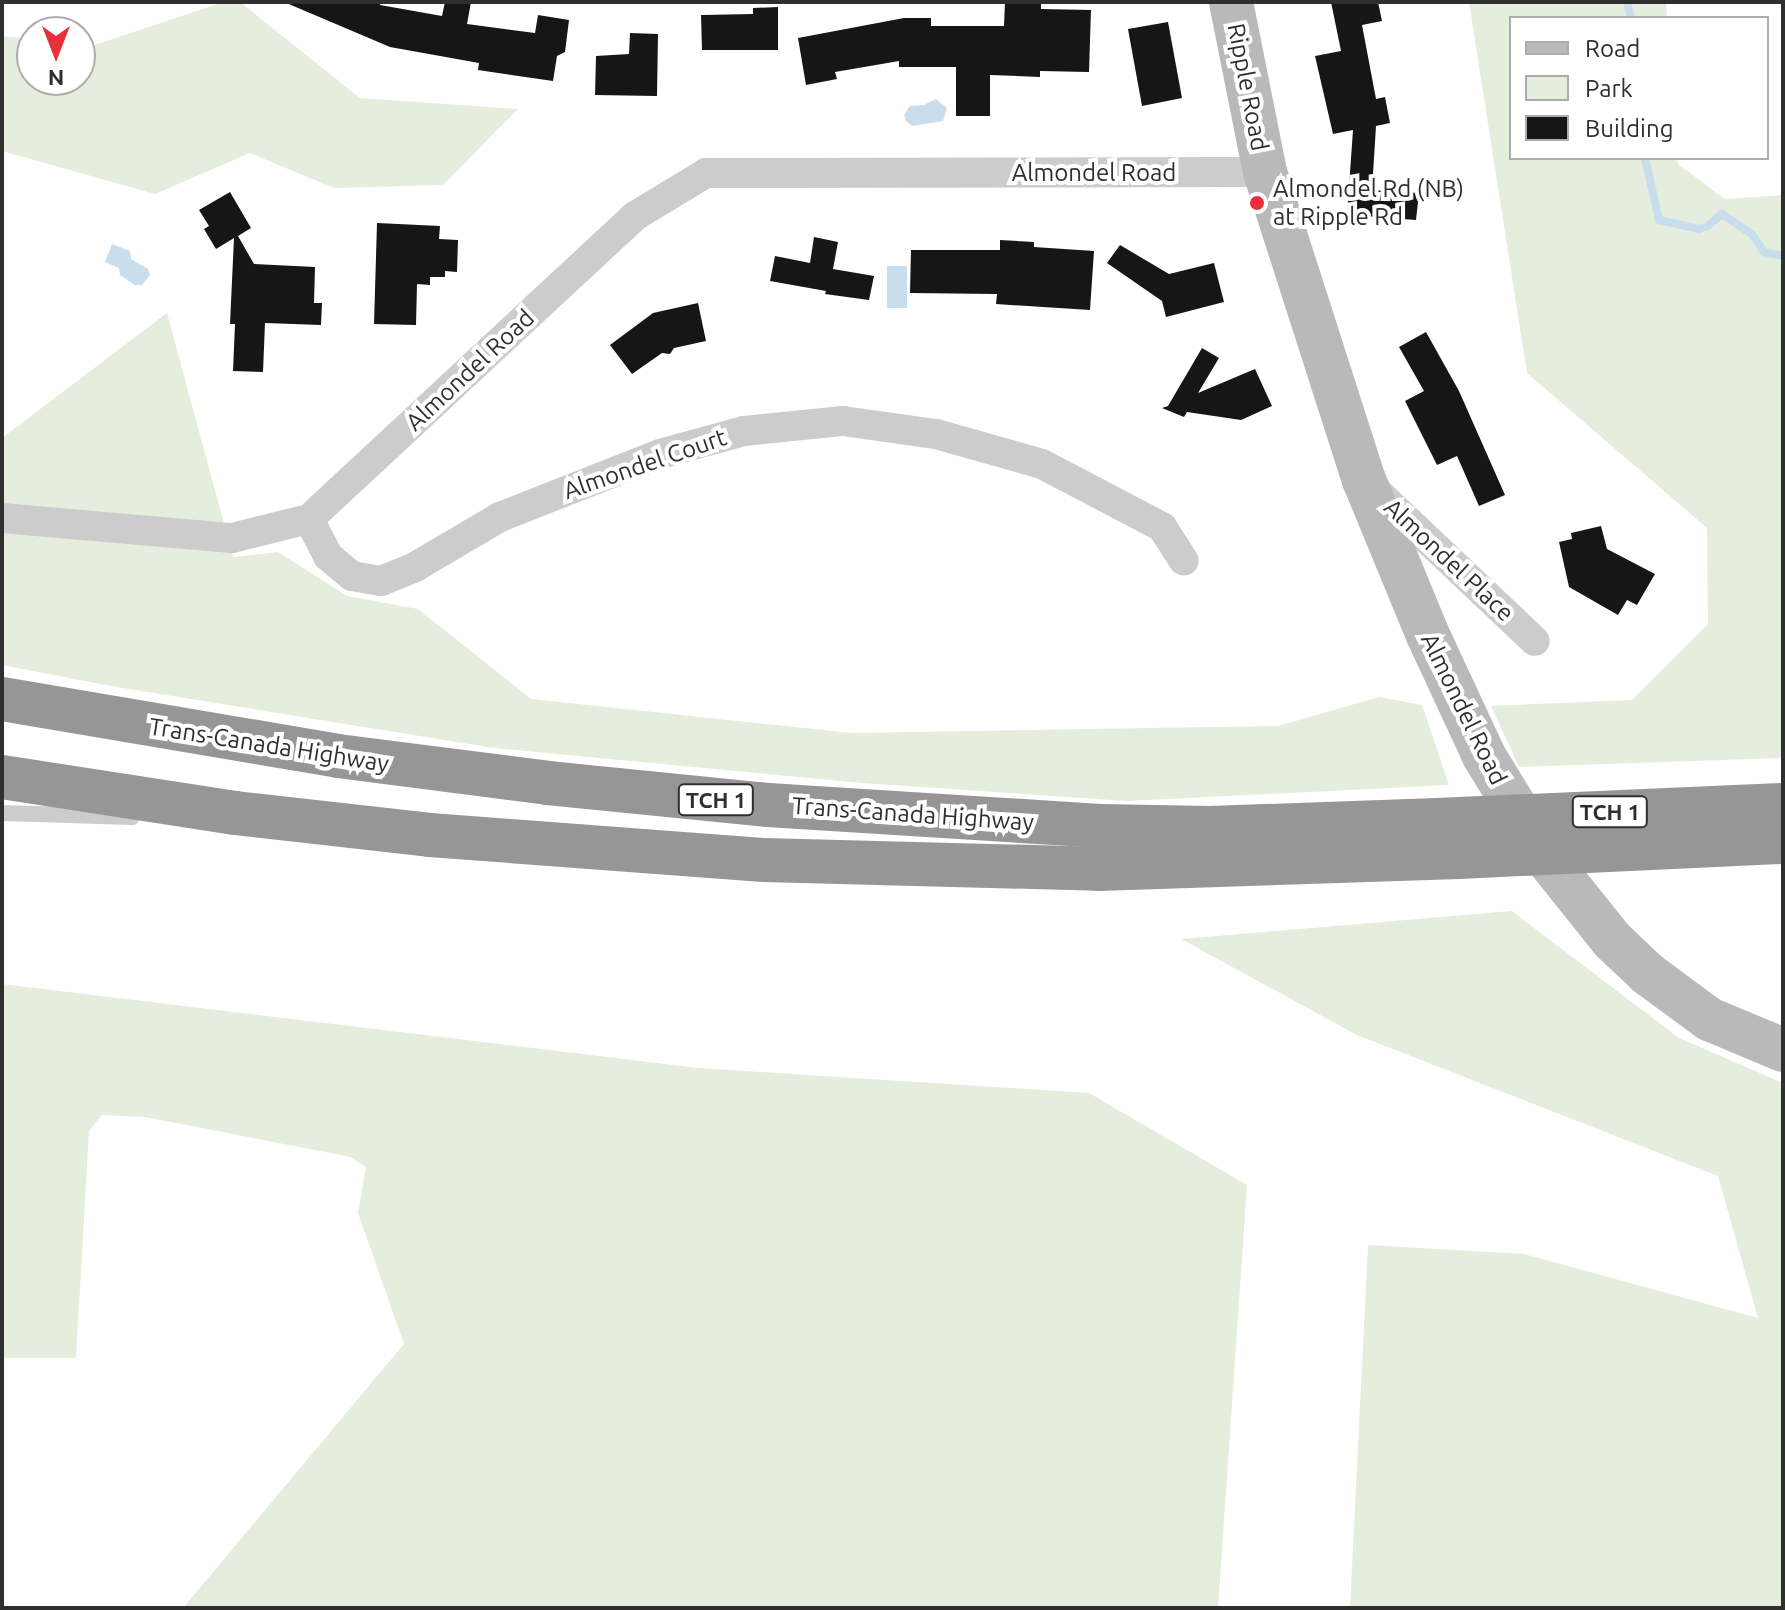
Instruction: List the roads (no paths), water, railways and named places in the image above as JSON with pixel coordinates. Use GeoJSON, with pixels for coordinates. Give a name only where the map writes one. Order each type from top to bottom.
{"type":"FeatureCollection","features":[{"type":"Feature","properties":{"kind":"highway","name":"Trans-Canada Highway"},"geometry":{"type":"LineString","coordinates":[[2,699],[308,752],[548,783],[721,801],[1099,826],[1210,828],[1783,805]]}},
{"type":"Feature","properties":{"kind":"highway","name":"Trans-Canada Highway"},"geometry":{"type":"LineString","coordinates":[[2,777],[157,802],[330,824],[639,852],[879,866],[1210,868],[1783,842]]}},
{"type":"Feature","properties":{"kind":"street","name":"Ripple Road"},"geometry":{"type":"LineString","coordinates":[[1231,2],[1265,172]]}},
{"type":"Feature","properties":{"kind":"street","name":"Almondel Road"},"geometry":{"type":"LineString","coordinates":[[2,518],[232,538],[309,519],[635,216],[706,173],[1265,172],[1364,480],[1444,671],[1514,809],[1548,860],[1613,941],[1648,974],[1709,1019],[1783,1050]]}},
{"type":"Feature","properties":{"kind":"street","name":"Almondel Court"},"geometry":{"type":"LineString","coordinates":[[309,519],[328,556],[352,576],[381,581],[415,567],[500,517],[660,454],[744,431],[843,421],[936,434],[1042,464],[1162,527],[1184,561]]}},
{"type":"Feature","properties":{"kind":"street","name":"Almondel Place"},"geometry":{"type":"LineString","coordinates":[[1364,480],[1535,641]]}},
{"type":"Feature","properties":{"kind":"lane"},"geometry":{"type":"LineString","coordinates":[[2,813],[330,824]]}},
{"type":"Feature","properties":{"kind":"water"},"geometry":{"type":"Polygon","coordinates":[[[936,99],[947,108],[943,121],[912,126],[906,121],[904,115],[910,106],[924,105],[936,99]]]}},
{"type":"Feature","properties":{"kind":"water"},"geometry":{"type":"Polygon","coordinates":[[[112,244],[130,251],[131,259],[148,269],[150,275],[142,285],[135,285],[120,275],[119,268],[105,262],[112,244]]]}},
{"type":"Feature","properties":{"kind":"water"},"geometry":{"type":"Polygon","coordinates":[[[887,266],[907,266],[907,308],[887,308],[887,266]]]}},
{"type":"Feature","properties":{"kind":"waterway"},"geometry":{"type":"LineString","coordinates":[[1627,2],[1630,16]]}},
{"type":"Feature","properties":{"kind":"waterway"},"geometry":{"type":"LineString","coordinates":[[1645,160],[1659,220],[1699,229],[1708,226],[1722,214],[1752,234],[1764,252],[1783,256]]}},
{"type":"Feature","properties":{"kind":"place","name":"Almondel Rd (NB) at Ripple Rd"},"geometry":{"type":"Point","coordinates":[1257,203]}}]}
